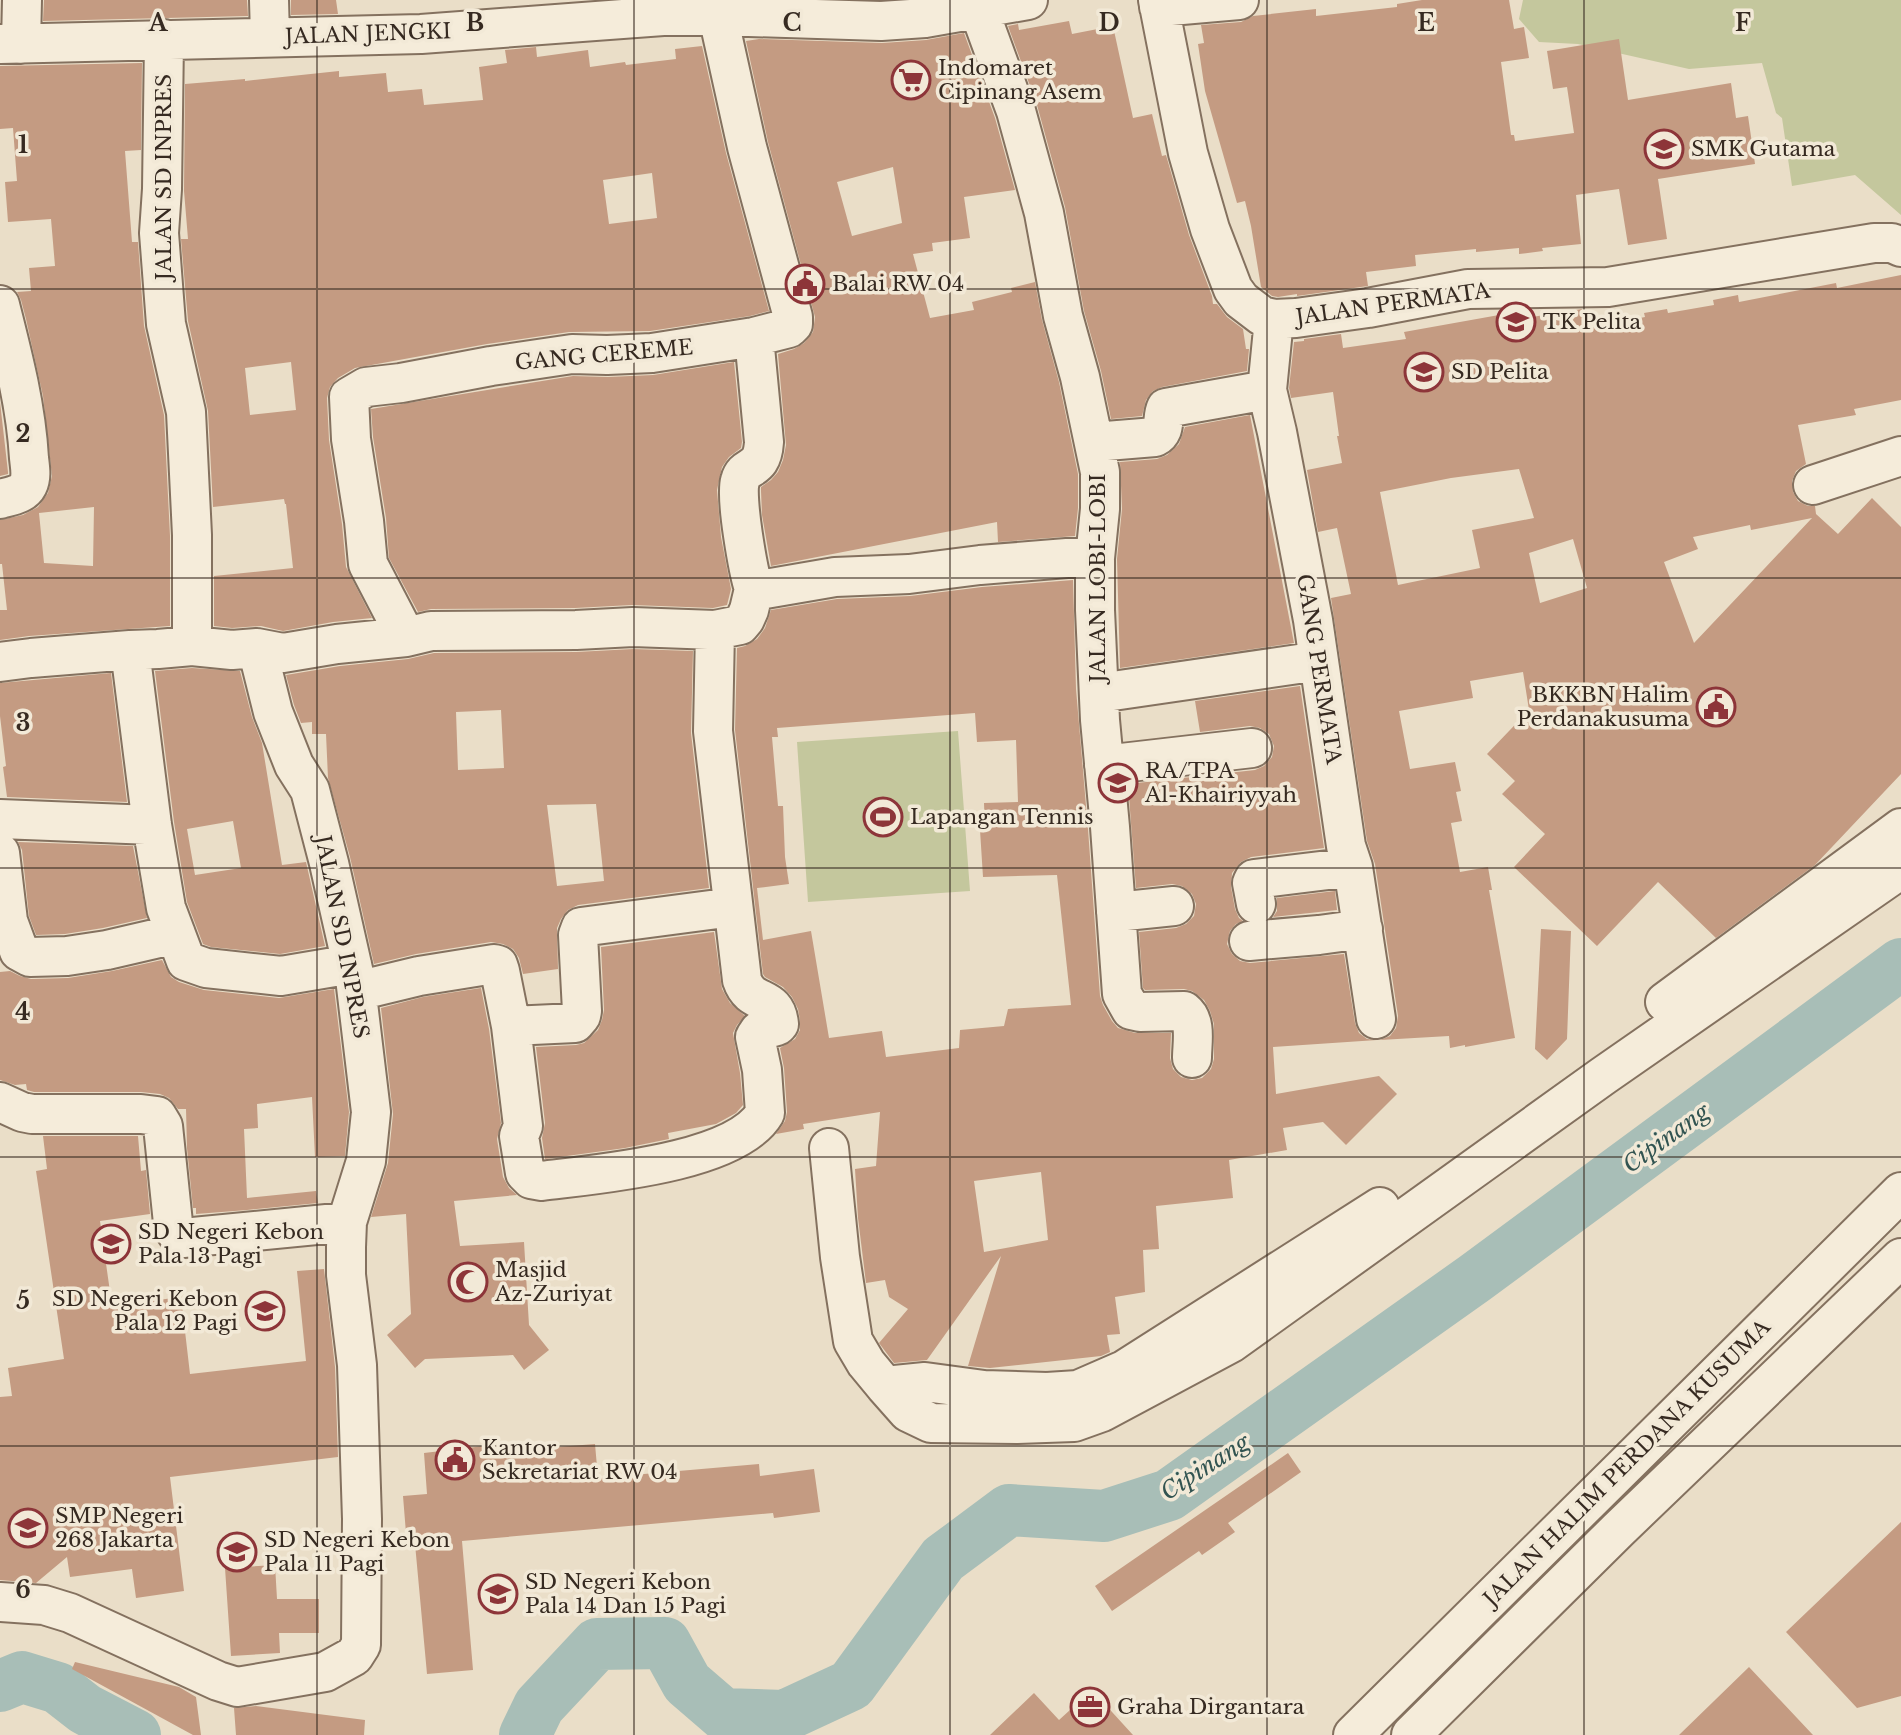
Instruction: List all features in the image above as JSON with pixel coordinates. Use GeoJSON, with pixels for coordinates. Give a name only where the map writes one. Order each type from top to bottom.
{"type":"FeatureCollection","features":[{"type":"Feature","properties":{"kind":"street"},"geometry":{"type":"LineString","coordinates":[[10,44],[22,0]]}},
{"type":"Feature","properties":{"kind":"street","name":"JALAN JENGKI"},"geometry":{"type":"LineString","coordinates":[[10,44],[164,39],[270,18],[421,34],[596,10],[663,16],[718,16],[758,9],[880,21],[925,18],[979,5],[1028,0]]}},
{"type":"Feature","properties":{"kind":"street"},"geometry":{"type":"LineString","coordinates":[[1159,4],[1239,0]]}},
{"type":"Feature","properties":{"kind":"street","name":"JALAN PERMATA"},"geometry":{"type":"LineString","coordinates":[[1159,4],[1188,153],[1210,229],[1233,289],[1262,316],[1274,319],[1296,318],[1368,308],[1468,289],[1608,287],[1874,243],[1892,243],[1901,247]]}},
{"type":"Feature","properties":{"kind":"street","name":"JALAN LOBI-LOBI"},"geometry":{"type":"LineString","coordinates":[[979,5],[1016,111],[1044,213],[1063,316],[1080,377],[1100,472],[1095,558],[1099,693],[1122,994],[1131,1010],[1184,1012],[1190,1016],[1192,1058]]}},
{"type":"Feature","properties":{"kind":"street","name":"GANG CEREME"},"geometry":{"type":"LineString","coordinates":[[406,637],[368,564],[351,439],[349,397],[366,387],[491,366],[572,354],[652,353],[754,337],[789,328],[793,324],[747,146],[718,16]]}},
{"type":"Feature","properties":{"kind":"street","name":"JALAN SD INPRES"},"geometry":{"type":"LineString","coordinates":[[164,39],[159,233],[166,324],[186,412],[192,535],[192,646]]}},
{"type":"Feature","properties":{"kind":"street"},"geometry":{"type":"LineString","coordinates":[[0,305],[19,382],[28,434],[30,475],[28,485],[23,491],[0,499]]}},
{"type":"Feature","properties":{"kind":"street","name":"GANG PERMATA"},"geometry":{"type":"LineString","coordinates":[[1274,319],[1267,390],[1319,661],[1346,846],[1353,867],[1377,1019]]}},
{"type":"Feature","properties":{"kind":"street"},"geometry":{"type":"LineString","coordinates":[[0,662],[192,646],[232,650],[257,648],[283,653],[406,637],[431,631],[633,627],[715,630],[740,625],[746,619],[754,589],[744,540],[740,481],[745,471],[758,464],[763,455],[764,442],[754,337]]}},
{"type":"Feature","properties":{"kind":"street"},"geometry":{"type":"LineString","coordinates":[[1094,442],[1155,437],[1163,427],[1166,408],[1267,390]]}},
{"type":"Feature","properties":{"kind":"street"},"geometry":{"type":"LineString","coordinates":[[1813,485],[1901,456]]}},
{"type":"Feature","properties":{"kind":"street"},"geometry":{"type":"LineString","coordinates":[[754,589],[835,577],[909,574],[980,565],[1095,558]]}},
{"type":"Feature","properties":{"kind":"street"},"geometry":{"type":"LineString","coordinates":[[130,650],[152,825],[166,908],[187,961],[206,968],[281,976],[354,978],[419,976],[498,965],[512,1026],[523,1126],[519,1133],[520,1145],[525,1173],[531,1179],[542,1181],[667,1162],[701,1153],[739,1137],[757,1125],[765,1113],[756,1034],[779,1024],[774,1007],[748,994],[744,986],[713,730],[715,630]]}},
{"type":"Feature","properties":{"kind":"street","name":"JALAN SD INPRES"},"geometry":{"type":"LineString","coordinates":[[0,1602],[44,1605],[70,1613],[218,1682],[237,1687],[325,1672],[354,1656],[360,1645],[362,1519],[357,1365],[346,1275],[348,1222],[366,1161],[371,1112],[354,978],[329,863],[310,790],[294,765],[273,712],[257,648]]}},
{"type":"Feature","properties":{"kind":"street"},"geometry":{"type":"LineString","coordinates":[[1099,693],[1319,661]]}},
{"type":"Feature","properties":{"kind":"street"},"geometry":{"type":"LineString","coordinates":[[1104,765],[1252,748]]}},
{"type":"Feature","properties":{"kind":"street"},"geometry":{"type":"LineString","coordinates":[[0,819],[152,825]]}},
{"type":"Feature","properties":{"kind":"street"},"geometry":{"type":"LineString","coordinates":[[829,1148],[840,1257],[853,1341],[866,1363],[908,1412],[931,1423],[1074,1422],[1102,1412],[1231,1343],[1595,1068],[1901,828]]}},
{"type":"Feature","properties":{"kind":"street"},"geometry":{"type":"LineString","coordinates":[[0,853],[8,921],[19,951],[30,957],[67,956],[107,950],[176,934]]}},
{"type":"Feature","properties":{"kind":"street"},"geometry":{"type":"LineString","coordinates":[[1256,904],[1252,883],[1254,879],[1353,867]]}},
{"type":"Feature","properties":{"kind":"street"},"geometry":{"type":"LineString","coordinates":[[1595,1068],[1901,869]]}},
{"type":"Feature","properties":{"kind":"street"},"geometry":{"type":"LineString","coordinates":[[1116,912],[1174,906]]}},
{"type":"Feature","properties":{"kind":"street"},"geometry":{"type":"LineString","coordinates":[[512,1026],[578,1020],[582,1011],[578,935],[581,927],[733,907]]}},
{"type":"Feature","properties":{"kind":"street"},"geometry":{"type":"LineString","coordinates":[[1249,941],[1363,929]]}},
{"type":"Feature","properties":{"kind":"street"},"geometry":{"type":"LineString","coordinates":[[0,1102],[32,1114],[157,1116],[163,1126],[173,1223],[178,1236],[183,1238],[348,1222]]}},
{"type":"Feature","properties":{"kind":"street","name":"JALAN HALIM PERDANA KUSUMA"},"geometry":{"type":"LineString","coordinates":[[1353,1735],[1901,1192]]}},
{"type":"Feature","properties":{"kind":"street","name":"JALAN HALIM PERDANA KUSUMA"},"geometry":{"type":"LineString","coordinates":[[1411,1735],[1618,1530],[1901,1258]]}},
{"type":"Feature","properties":{"kind":"green space"},"geometry":{"type":"Polygon","coordinates":[[[1523,0],[1901,0],[1901,215],[1855,175],[1792,186],[1782,118],[1776,113],[1762,63],[1689,69],[1578,44],[1539,42],[1519,19],[1523,0]]]}},
{"type":"Feature","properties":{"kind":"green space","name":"Lapangan Tennis"},"geometry":{"type":"Polygon","coordinates":[[[958,731],[970,891],[808,902],[797,742],[958,731]]]}},
{"type":"Feature","properties":{"kind":"building"},"geometry":{"type":"Polygon","coordinates":[[[44,0],[247,0],[248,16],[43,21],[44,0]]]}},
{"type":"Feature","properties":{"kind":"building"},"geometry":{"type":"Polygon","coordinates":[[[291,0],[336,0],[338,14],[291,15],[291,0]]]}},
{"type":"Feature","properties":{"kind":"building"},"geometry":{"type":"Polygon","coordinates":[[[1422,0],[1509,0],[1514,29],[1524,27],[1529,58],[1501,62],[1511,135],[1514,135],[1515,141],[1574,133],[1567,87],[1553,89],[1547,51],[1619,39],[1628,100],[1731,83],[1736,118],[1748,116],[1755,164],[1658,179],[1667,239],[1628,245],[1619,189],[1576,195],[1581,244],[1542,248],[1543,251],[1519,254],[1519,248],[1415,255],[1416,266],[1366,272],[1368,286],[1297,296],[1272,296],[1261,287],[1245,201],[1237,203],[1205,91],[1198,44],[1204,43],[1201,25],[1241,22],[1253,16],[1316,9],[1316,16],[1397,7],[1397,4],[1422,0]]]}},
{"type":"Feature","properties":{"kind":"building"},"geometry":{"type":"Polygon","coordinates":[[[1069,21],[1072,34],[1113,26],[1133,118],[1152,114],[1162,156],[1166,155],[1189,235],[1213,304],[1217,304],[1227,317],[1243,329],[1246,349],[1249,349],[1247,371],[1162,387],[1153,391],[1146,400],[1142,416],[1111,419],[1084,311],[1065,207],[1037,105],[1008,26],[1018,24],[1019,30],[1069,21]]]}},
{"type":"Feature","properties":{"kind":"building"},"geometry":{"type":"Polygon","coordinates":[[[964,33],[995,118],[1015,190],[964,197],[970,238],[932,243],[933,251],[913,254],[930,318],[974,310],[972,302],[1012,292],[1011,288],[1035,282],[1078,474],[1075,536],[998,542],[997,522],[771,566],[762,515],[761,487],[778,472],[786,445],[778,354],[804,343],[813,332],[815,317],[768,142],[746,41],[759,39],[882,43],[926,40],[964,33]],[[893,167],[837,182],[852,236],[902,223],[893,167]]]}},
{"type":"Feature","properties":{"kind":"building"},"geometry":{"type":"Polygon","coordinates":[[[702,46],[726,153],[769,311],[650,331],[569,332],[355,368],[338,378],[330,387],[327,398],[329,440],[346,567],[372,618],[283,631],[261,626],[214,626],[214,576],[293,568],[284,499],[213,507],[208,411],[188,321],[181,239],[188,239],[184,191],[185,84],[339,71],[339,77],[386,73],[388,92],[422,89],[424,105],[483,100],[479,67],[507,63],[505,50],[536,47],[537,57],[588,50],[590,67],[676,59],[675,49],[702,46]],[[652,173],[603,180],[609,224],[657,218],[652,173]],[[291,362],[245,368],[250,415],[296,410],[291,362]]]}},
{"type":"Feature","properties":{"kind":"building"},"geometry":{"type":"Polygon","coordinates":[[[142,63],[141,150],[125,151],[132,242],[138,242],[144,326],[164,415],[170,536],[170,626],[0,640],[0,610],[7,610],[0,564],[0,520],[23,515],[38,507],[48,493],[52,476],[43,396],[26,319],[17,292],[31,291],[29,268],[55,266],[51,219],[8,222],[5,182],[17,181],[13,128],[0,129],[0,66],[142,63]],[[94,507],[39,513],[44,563],[93,566],[94,507]]]}},
{"type":"Feature","properties":{"kind":"building"},"geometry":{"type":"Polygon","coordinates":[[[1901,275],[1901,400],[1854,409],[1856,415],[1798,425],[1806,464],[1796,471],[1792,481],[1793,492],[1798,501],[1815,506],[1816,514],[1838,534],[1872,498],[1901,527],[1901,774],[1815,865],[1716,938],[1658,882],[1597,946],[1514,867],[1545,834],[1502,794],[1515,781],[1487,754],[1529,710],[1523,672],[1470,681],[1473,698],[1399,711],[1410,769],[1455,762],[1461,791],[1456,792],[1462,821],[1451,823],[1460,872],[1488,867],[1492,890],[1489,890],[1515,1038],[1450,1048],[1449,1036],[1380,1040],[1390,1036],[1396,1028],[1398,1016],[1375,864],[1367,841],[1331,598],[1351,594],[1337,528],[1318,532],[1307,470],[1342,463],[1339,436],[1333,392],[1291,398],[1289,388],[1294,342],[1341,334],[1343,348],[1406,339],[1404,332],[1517,310],[1531,310],[1532,317],[1582,309],[1585,329],[1645,317],[1644,313],[1667,309],[1668,313],[1714,305],[1713,300],[1738,295],[1739,302],[1836,283],[1837,288],[1901,275]],[[1519,469],[1451,478],[1380,492],[1398,585],[1480,568],[1472,530],[1534,518],[1519,469]],[[1812,518],[1751,530],[1750,525],[1693,537],[1698,549],[1664,562],[1694,643],[1812,518]],[[1573,539],[1529,553],[1540,603],[1587,588],[1573,539]]]}},
{"type":"Feature","properties":{"kind":"building"},"geometry":{"type":"Polygon","coordinates":[[[734,362],[742,442],[741,448],[729,457],[722,467],[717,490],[721,537],[731,589],[727,605],[713,608],[632,605],[431,609],[418,612],[389,558],[371,409],[573,376],[653,375],[734,362]]]}},
{"type":"Feature","properties":{"kind":"building"},"geometry":{"type":"Polygon","coordinates":[[[0,402],[8,474],[0,476],[0,402]]]}},
{"type":"Feature","properties":{"kind":"building"},"geometry":{"type":"Polygon","coordinates":[[[1250,415],[1294,643],[1120,668],[1117,559],[1122,509],[1120,462],[1157,459],[1167,455],[1179,444],[1185,427],[1250,415]]]}},
{"type":"Feature","properties":{"kind":"building"},"geometry":{"type":"Polygon","coordinates":[[[1073,580],[1076,689],[1100,996],[1118,1028],[1135,1033],[1171,1033],[1170,1058],[1173,1069],[1181,1077],[1192,1080],[1202,1078],[1211,1069],[1214,1059],[1214,1024],[1204,1000],[1192,991],[1143,988],[1139,932],[1176,928],[1186,924],[1194,916],[1196,904],[1192,894],[1182,886],[1172,884],[1136,888],[1128,784],[1255,770],[1264,766],[1272,757],[1274,746],[1269,734],[1250,726],[1200,732],[1195,701],[1300,686],[1324,848],[1251,857],[1241,862],[1232,873],[1231,887],[1235,909],[1243,921],[1230,931],[1227,944],[1232,954],[1240,961],[1250,963],[1344,954],[1355,1023],[1359,1033],[1367,1039],[1377,1040],[1273,1047],[1276,1094],[1379,1076],[1397,1094],[1346,1145],[1323,1122],[1283,1128],[1287,1150],[1229,1160],[1233,1198],[1156,1206],[1159,1249],[1143,1250],[1145,1292],[1115,1297],[1120,1334],[1107,1335],[1110,1352],[1101,1356],[990,1368],[968,1366],[1001,1256],[927,1360],[894,1363],[879,1343],[908,1309],[889,1297],[885,1280],[866,1283],[855,1169],[876,1166],[880,1112],[803,1124],[804,1129],[776,1134],[785,1121],[787,1112],[780,1048],[795,1039],[800,1030],[800,1020],[792,997],[783,987],[763,974],[735,730],[737,648],[757,639],[765,628],[771,610],[837,599],[910,596],[1073,580]],[[975,713],[777,728],[778,737],[772,737],[778,806],[783,806],[789,884],[757,888],[763,940],[811,931],[829,1038],[882,1031],[886,1057],[959,1048],[960,1030],[1004,1026],[1008,1009],[1071,1005],[1057,875],[983,877],[980,830],[985,830],[984,803],[1018,802],[1016,740],[977,742],[975,713]],[[1041,1172],[974,1181],[984,1252],[1048,1240],[1041,1172]]]}},
{"type":"Feature","properties":{"kind":"building"},"geometry":{"type":"Polygon","coordinates":[[[633,649],[693,651],[691,733],[709,888],[578,905],[568,910],[557,928],[558,969],[523,974],[519,958],[513,949],[491,942],[374,964],[350,857],[328,778],[326,734],[312,734],[312,722],[301,723],[286,675],[408,659],[434,653],[633,649]],[[501,710],[456,712],[458,770],[504,768],[501,710]],[[596,804],[547,805],[557,886],[604,881],[596,804]]]}},
{"type":"Feature","properties":{"kind":"building"},"geometry":{"type":"Polygon","coordinates":[[[192,668],[240,671],[262,743],[282,865],[306,862],[325,946],[280,954],[203,944],[187,902],[155,671],[192,668]],[[233,821],[187,829],[195,875],[241,868],[233,821]]]}},
{"type":"Feature","properties":{"kind":"building"},"geometry":{"type":"Polygon","coordinates":[[[111,673],[127,802],[7,797],[3,767],[6,766],[0,716],[0,683],[111,673]]]}},
{"type":"Feature","properties":{"kind":"building"},"geometry":{"type":"Polygon","coordinates":[[[18,842],[133,846],[147,918],[65,934],[36,935],[29,916],[22,850],[18,842]]]}},
{"type":"Feature","properties":{"kind":"building"},"geometry":{"type":"Polygon","coordinates":[[[1335,891],[1337,910],[1273,917],[1277,911],[1277,898],[1335,891]]]}},
{"type":"Feature","properties":{"kind":"building"},"geometry":{"type":"Polygon","coordinates":[[[1541,929],[1571,931],[1567,1039],[1547,1060],[1535,1049],[1541,929]]]}},
{"type":"Feature","properties":{"kind":"building"},"geometry":{"type":"Polygon","coordinates":[[[714,932],[722,989],[730,1003],[745,1016],[733,1033],[743,1105],[736,1113],[716,1124],[668,1133],[669,1139],[545,1159],[542,1138],[545,1123],[536,1047],[584,1043],[598,1030],[604,1010],[601,947],[714,932]]]}},
{"type":"Feature","properties":{"kind":"building"},"geometry":{"type":"Polygon","coordinates":[[[162,960],[171,977],[204,990],[279,998],[334,989],[349,1112],[345,1156],[315,1157],[312,1097],[257,1104],[258,1128],[244,1129],[247,1198],[316,1191],[318,1203],[196,1214],[196,1208],[193,1208],[187,1148],[186,1109],[178,1109],[169,1098],[160,1094],[34,1092],[27,1090],[26,1084],[15,1085],[0,1080],[0,972],[10,971],[31,979],[68,978],[162,960]]]}},
{"type":"Feature","properties":{"kind":"building"},"geometry":{"type":"Polygon","coordinates":[[[481,988],[501,1123],[497,1139],[503,1177],[517,1195],[454,1201],[460,1246],[524,1242],[529,1325],[549,1350],[524,1370],[513,1355],[425,1359],[415,1368],[387,1335],[411,1314],[406,1214],[371,1217],[388,1163],[393,1114],[381,1008],[423,997],[481,988]]]}},
{"type":"Feature","properties":{"kind":"building"},"geometry":{"type":"Polygon","coordinates":[[[43,1136],[138,1136],[141,1171],[146,1170],[150,1214],[100,1221],[112,1306],[181,1297],[190,1374],[306,1361],[297,1271],[324,1269],[335,1367],[338,1457],[170,1477],[184,1591],[136,1598],[132,1569],[70,1577],[67,1557],[36,1583],[0,1580],[0,1397],[12,1396],[8,1368],[64,1359],[36,1171],[47,1169],[43,1136]]]}},
{"type":"Feature","properties":{"kind":"building"},"geometry":{"type":"Polygon","coordinates":[[[595,1444],[598,1478],[759,1464],[760,1476],[814,1469],[820,1512],[774,1518],[773,1513],[462,1541],[473,1670],[427,1674],[414,1533],[406,1533],[403,1496],[427,1494],[424,1453],[484,1446],[485,1453],[595,1444]]]}},
{"type":"Feature","properties":{"kind":"building"},"geometry":{"type":"Polygon","coordinates":[[[1288,1453],[1301,1472],[1228,1523],[1235,1532],[1202,1555],[1199,1551],[1112,1611],[1095,1586],[1288,1453]]]}},
{"type":"Feature","properties":{"kind":"building"},"geometry":{"type":"Polygon","coordinates":[[[1901,1522],[1901,1696],[1857,1708],[1786,1632],[1901,1522]]]}},
{"type":"Feature","properties":{"kind":"building"},"geometry":{"type":"Polygon","coordinates":[[[275,1565],[277,1599],[319,1599],[319,1633],[279,1633],[280,1653],[231,1656],[225,1568],[275,1565]]]}},
{"type":"Feature","properties":{"kind":"building"},"geometry":{"type":"Polygon","coordinates":[[[75,1662],[179,1687],[196,1697],[201,1735],[193,1735],[72,1669],[75,1662]]]}},
{"type":"Feature","properties":{"kind":"building"},"geometry":{"type":"Polygon","coordinates":[[[1749,1667],[1813,1735],[1679,1735],[1749,1667]]]}},
{"type":"Feature","properties":{"kind":"building","name":"Graha Dirgantara"},"geometry":{"type":"Polygon","coordinates":[[[1092,1690],[1133,1735],[990,1735],[1034,1693],[1059,1720],[1092,1690]]]}},
{"type":"Feature","properties":{"kind":"building"},"geometry":{"type":"Polygon","coordinates":[[[256,1706],[365,1720],[364,1735],[236,1735],[234,1708],[256,1706]]]}},
{"type":"Feature","properties":{"kind":"waterway","name":"Cipinang"},"geometry":{"type":"LineString","coordinates":[[525,1735],[539,1706],[597,1644],[665,1643],[687,1683],[723,1714],[784,1716],[851,1685],[943,1559],[1009,1510],[1104,1516],[1169,1495],[1475,1278],[1901,964]]}},
{"type":"Feature","properties":{"kind":"waterway","name":"Cipinang"},"geometry":{"type":"LineString","coordinates":[[0,1686],[22,1677],[58,1688],[85,1709],[135,1735]]}},
{"type":"Feature","properties":{"kind":"place","name":"Indomaret Cipinang Asem"},"geometry":{"type":"Point","coordinates":[911,80]}},
{"type":"Feature","properties":{"kind":"place","name":"SMK Gutama"},"geometry":{"type":"Point","coordinates":[1664,149]}},
{"type":"Feature","properties":{"kind":"place","name":"Balai RW 04"},"geometry":{"type":"Point","coordinates":[805,284]}},
{"type":"Feature","properties":{"kind":"place","name":"TK Pelita"},"geometry":{"type":"Point","coordinates":[1516,322]}},
{"type":"Feature","properties":{"kind":"place","name":"SD Pelita"},"geometry":{"type":"Point","coordinates":[1424,372]}},
{"type":"Feature","properties":{"kind":"place","name":"BKKBN Halim Perdanakusuma"},"geometry":{"type":"Point","coordinates":[1716,707]}},
{"type":"Feature","properties":{"kind":"place","name":"RA/TPA Al-Khairiyyah"},"geometry":{"type":"Point","coordinates":[1118,783]}},
{"type":"Feature","properties":{"kind":"place","name":"Lapangan Tennis"},"geometry":{"type":"Point","coordinates":[883,817]}},
{"type":"Feature","properties":{"kind":"place","name":"SD Negeri Kebon Pala 13 Pagi"},"geometry":{"type":"Point","coordinates":[111,1244]}},
{"type":"Feature","properties":{"kind":"place","name":"Masjid Az-Zuriyat"},"geometry":{"type":"Point","coordinates":[468,1282]}},
{"type":"Feature","properties":{"kind":"place","name":"SD Negeri Kebon Pala 12 Pagi"},"geometry":{"type":"Point","coordinates":[265,1311]}},
{"type":"Feature","properties":{"kind":"place","name":"Kantor Sekretariat RW 04"},"geometry":{"type":"Point","coordinates":[455,1460]}},
{"type":"Feature","properties":{"kind":"place","name":"SMP Negeri 268 Jakarta"},"geometry":{"type":"Point","coordinates":[28,1528]}},
{"type":"Feature","properties":{"kind":"place","name":"SD Negeri Kebon Pala 11 Pagi"},"geometry":{"type":"Point","coordinates":[237,1552]}},
{"type":"Feature","properties":{"kind":"place","name":"SD Negeri Kebon Pala 14 Dan 15 Pagi"},"geometry":{"type":"Point","coordinates":[498,1594]}},
{"type":"Feature","properties":{"kind":"place","name":"Graha Dirgantara"},"geometry":{"type":"Point","coordinates":[1090,1707]}}]}
